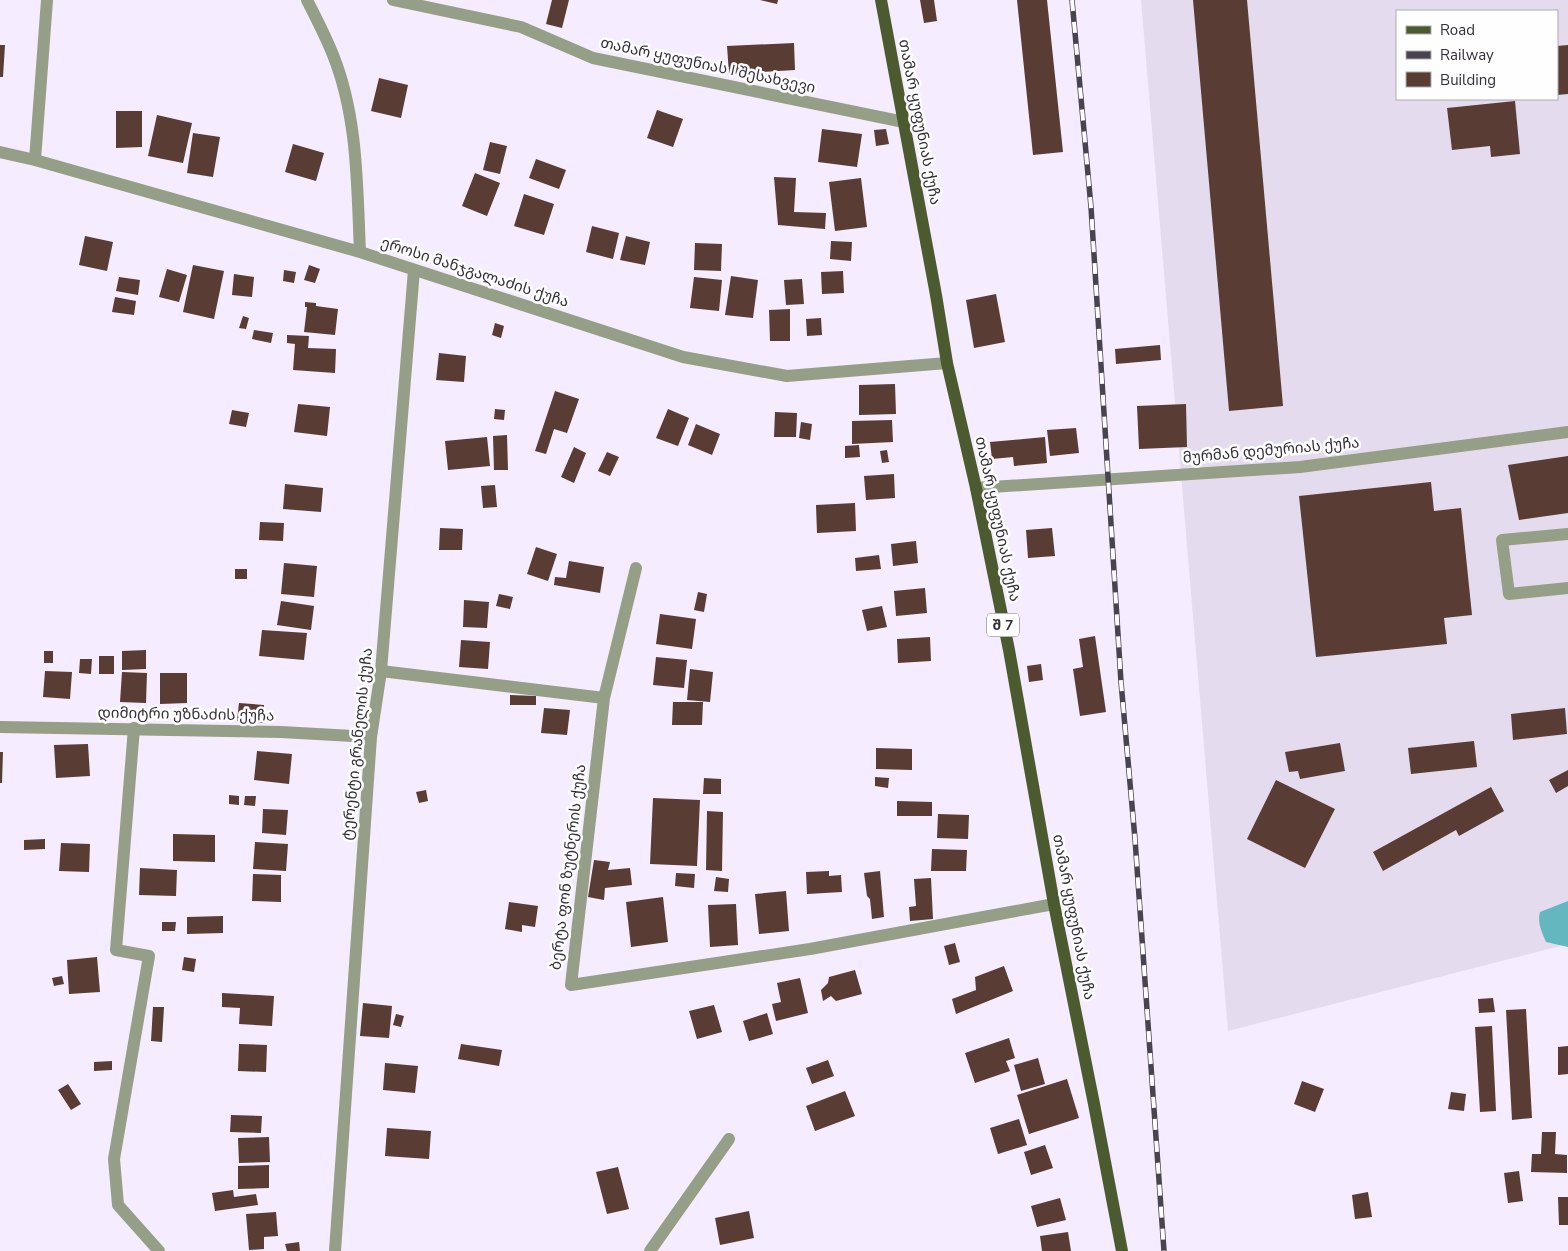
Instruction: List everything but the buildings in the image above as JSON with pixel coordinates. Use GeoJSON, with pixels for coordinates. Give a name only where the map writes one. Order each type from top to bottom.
{"type":"FeatureCollection","features":[{"type":"Feature","properties":{"kind":"main road","name":"თამარ ყუფუნიას ქუჩა"},"geometry":{"type":"LineString","coordinates":[[881,0],[947,362],[976,488],[1008,650],[1054,904],[1093,1095],[1122,1251]]}},
{"type":"Feature","properties":{"kind":"street"},"geometry":{"type":"LineString","coordinates":[[35,160],[47,0]]}},
{"type":"Feature","properties":{"kind":"street"},"geometry":{"type":"LineString","coordinates":[[307,0],[334,56],[347,100],[356,165],[360,252]]}},
{"type":"Feature","properties":{"kind":"street","name":"თამარ ყუფუნიას I შესახვევი"},"geometry":{"type":"LineString","coordinates":[[393,0],[521,27],[593,58],[904,122]]}},
{"type":"Feature","properties":{"kind":"street","name":"ეროსი მანჯგალაძის ქუჩა"},"geometry":{"type":"LineString","coordinates":[[0,152],[35,160],[360,252],[683,357],[787,376],[947,362]]}},
{"type":"Feature","properties":{"kind":"street","name":"ტერენტი გრანელის ქუჩა"},"geometry":{"type":"LineString","coordinates":[[335,1251],[371,737],[381,671],[414,270]]}},
{"type":"Feature","properties":{"kind":"street","name":"მურმან დემურიას ქუჩა"},"geometry":{"type":"LineString","coordinates":[[976,488],[1300,467],[1568,432]]}},
{"type":"Feature","properties":{"kind":"street"},"geometry":{"type":"LineString","coordinates":[[1568,534],[1502,540],[1510,594],[1568,588]]}},
{"type":"Feature","properties":{"kind":"street"},"geometry":{"type":"LineString","coordinates":[[381,671],[604,698],[636,568]]}},
{"type":"Feature","properties":{"kind":"street","name":"ბერტა ფონ ზუტნერის ქუჩა"},"geometry":{"type":"LineString","coordinates":[[604,698],[571,985],[810,949],[1054,904]]}},
{"type":"Feature","properties":{"kind":"street","name":"დიმიტრი უზნაძის ქუჩა"},"geometry":{"type":"LineString","coordinates":[[0,727],[134,728],[281,732],[371,737]]}},
{"type":"Feature","properties":{"kind":"street"},"geometry":{"type":"LineString","coordinates":[[134,728],[116,950],[149,956],[114,1159],[118,1206],[159,1251]]}},
{"type":"Feature","properties":{"kind":"street"},"geometry":{"type":"LineString","coordinates":[[650,1251],[729,1139]]}},
{"type":"Feature","properties":{"kind":"shaded area"},"geometry":{"type":"Polygon","coordinates":[[[1141,0],[1568,0],[1568,944],[1228,1031],[1141,0]]]}},
{"type":"Feature","properties":{"kind":"water"},"geometry":{"type":"Polygon","coordinates":[[[1568,901],[1568,947],[1546,942],[1540,924],[1540,912],[1568,901]]]}},
{"type":"Feature","properties":{"kind":"railway"},"geometry":{"type":"LineString","coordinates":[[1072,0],[1091,207],[1121,682],[1135,839],[1164,1251]]}}]}
